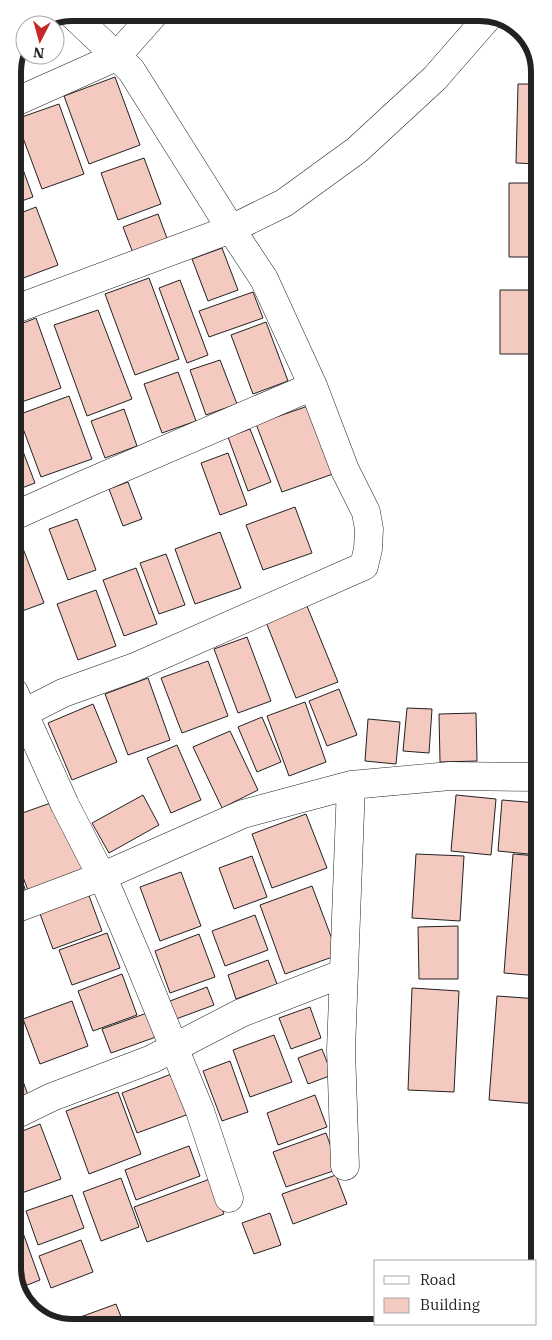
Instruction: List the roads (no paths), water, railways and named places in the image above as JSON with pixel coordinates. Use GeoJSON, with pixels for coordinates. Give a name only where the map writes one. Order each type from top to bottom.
{"type":"FeatureCollection","features":[{"type":"Feature","properties":{"kind":"street"},"geometry":{"type":"LineString","coordinates":[[21,707],[135,667],[364,566],[368,549],[369,529],[366,512],[346,470],[313,386],[264,279],[130,70],[79,21]]}},
{"type":"Feature","properties":{"kind":"street"},"geometry":{"type":"LineString","coordinates":[[21,99],[116,57],[147,21]]}},
{"type":"Feature","properties":{"kind":"street"},"geometry":{"type":"LineString","coordinates":[[21,307],[231,229],[284,203],[357,150],[435,78],[485,21]]}},
{"type":"Feature","properties":{"kind":"street"},"geometry":{"type":"LineString","coordinates":[[21,513],[313,386]]}},
{"type":"Feature","properties":{"kind":"street"},"geometry":{"type":"LineString","coordinates":[[21,714],[64,805],[101,876],[139,962],[200,1111],[229,1198]]}},
{"type":"Feature","properties":{"kind":"street"},"geometry":{"type":"LineString","coordinates":[[21,906],[101,876],[243,814],[351,785],[450,776],[531,777]]}},
{"type":"Feature","properties":{"kind":"street"},"geometry":{"type":"LineString","coordinates":[[346,1166],[341,1050],[351,785]]}},
{"type":"Feature","properties":{"kind":"street"},"geometry":{"type":"LineString","coordinates":[[21,1112],[52,1097],[152,1059],[242,1013],[344,973]]}}]}
